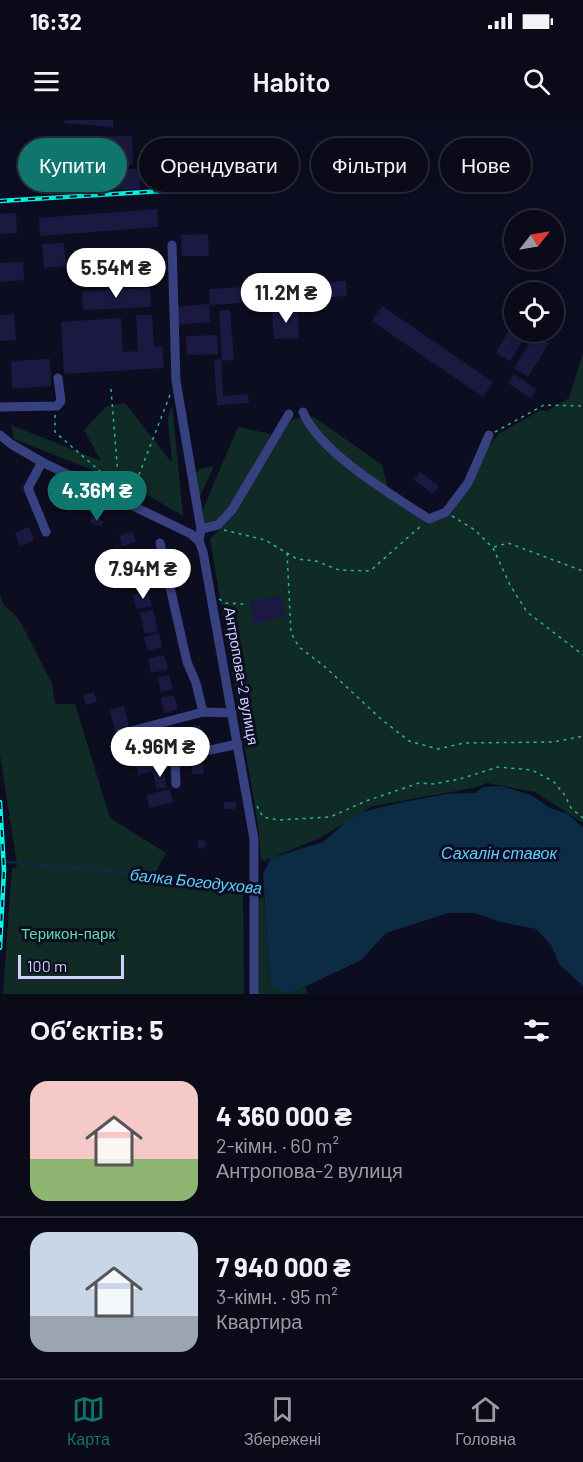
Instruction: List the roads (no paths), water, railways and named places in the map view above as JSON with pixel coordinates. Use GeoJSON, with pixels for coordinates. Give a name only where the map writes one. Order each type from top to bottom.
{"type":"FeatureCollection","features":[{"type":"Feature","properties":{"kind":"street"},"geometry":{"type":"LineString","coordinates":[[0,435],[42,462],[190,534],[199,541],[201,529],[176,381],[172,245]]}},
{"type":"Feature","properties":{"kind":"street"},"geometry":{"type":"LineString","coordinates":[[0,407],[55,406],[61,401],[58,378]]}},
{"type":"Feature","properties":{"kind":"street"},"geometry":{"type":"LineString","coordinates":[[303,412],[319,439],[377,485],[429,519],[446,512],[468,483],[489,435]]}},
{"type":"Feature","properties":{"kind":"street"},"geometry":{"type":"LineString","coordinates":[[201,529],[218,525],[232,510],[289,414]]}},
{"type":"Feature","properties":{"kind":"street"},"geometry":{"type":"LineString","coordinates":[[42,462],[28,488],[46,532]]}},
{"type":"Feature","properties":{"kind":"street","name":"Антропова-2 вулиця"},"geometry":{"type":"LineString","coordinates":[[199,541],[211,594],[254,839],[254,994]]}},
{"type":"Feature","properties":{"kind":"street"},"geometry":{"type":"LineString","coordinates":[[159,543],[187,662],[196,683],[203,712]]}},
{"type":"Feature","properties":{"kind":"street"},"geometry":{"type":"LineString","coordinates":[[120,734],[203,712],[232,713]]}},
{"type":"Feature","properties":{"kind":"street"},"geometry":{"type":"LineString","coordinates":[[147,727],[158,766]]}},
{"type":"Feature","properties":{"kind":"street"},"geometry":{"type":"LineString","coordinates":[[176,784],[175,764],[178,757],[238,744]]}},
{"type":"Feature","properties":{"kind":"water","name":"Сахалін ставок"},"geometry":{"type":"Polygon","coordinates":[[[501,786],[531,795],[550,808],[568,814],[583,828],[583,986],[559,964],[551,945],[536,929],[501,922],[474,913],[448,913],[386,933],[361,960],[292,993],[278,989],[270,982],[263,874],[271,858],[323,842],[347,821],[363,812],[403,802],[447,794],[475,793],[483,787],[501,786]]]}},
{"type":"Feature","properties":{"kind":"waterway","name":"балка Богодухова"},"geometry":{"type":"LineString","coordinates":[[6,862],[241,883],[252,886]]}},
{"type":"Feature","properties":{"kind":"railway"},"geometry":{"type":"LineString","coordinates":[[0,201],[146,192]]}},
{"type":"Feature","properties":{"kind":"railway"},"geometry":{"type":"LineString","coordinates":[[0,802],[4,870],[0,948]]}},
{"type":"Feature","properties":{"kind":"park label","name":"Терикон-парк"},"geometry":{"type":"Point","coordinates":[68,934]}}]}
